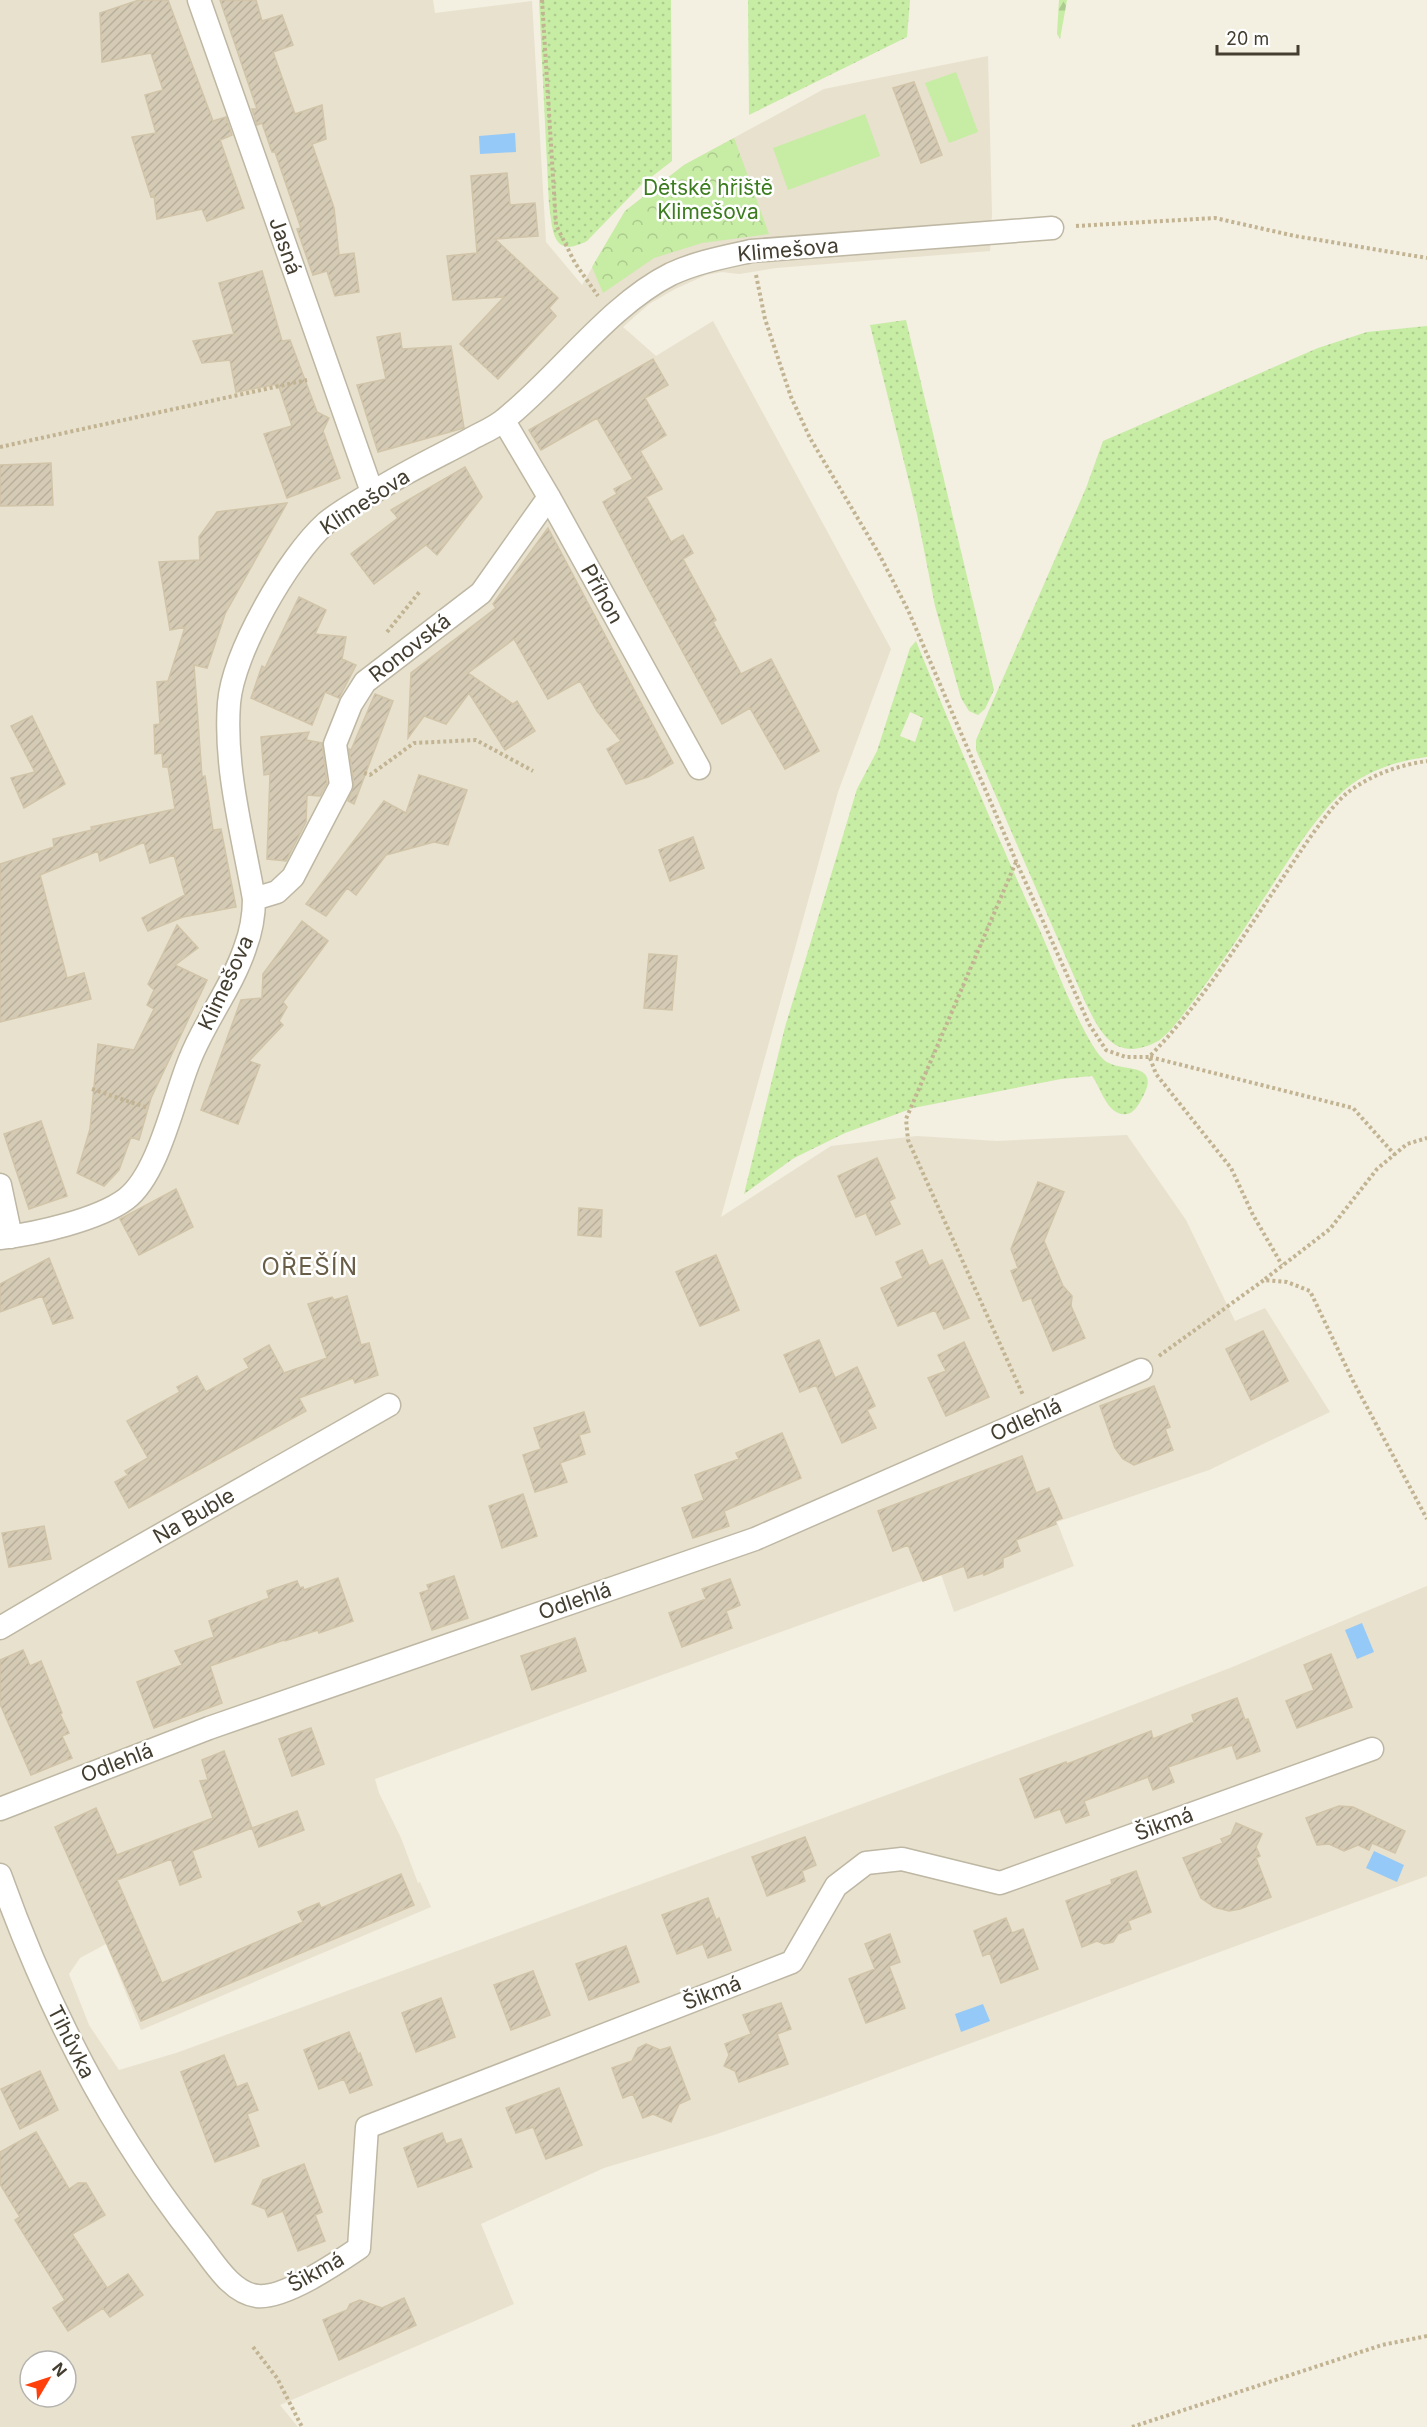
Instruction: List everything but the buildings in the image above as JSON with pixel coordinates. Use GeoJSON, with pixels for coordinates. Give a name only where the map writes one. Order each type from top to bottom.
{"type":"FeatureCollection","features":[{"type":"Feature","properties":{"kind":"street","name":"Jasná"},"geometry":{"type":"LineString","coordinates":[[199,0],[372,492]]}},
{"type":"Feature","properties":{"kind":"street","name":"Klimešova"},"geometry":{"type":"LineString","coordinates":[[6,1237],[51,1230],[116,1205],[127,1198],[151,1166],[190,1058],[244,951],[254,921],[254,899],[229,742],[229,702],[236,669],[267,604],[289,565],[327,522],[372,492],[504,421],[610,320],[646,289],[672,274],[710,259],[751,251],[1052,228]]}},
{"type":"Feature","properties":{"kind":"street","name":"Příhon"},"geometry":{"type":"LineString","coordinates":[[504,421],[549,497],[699,768]]}},
{"type":"Feature","properties":{"kind":"street","name":"Ronovská"},"geometry":{"type":"LineString","coordinates":[[254,899],[277,892],[293,877],[341,785],[335,744],[351,704],[365,682],[482,593],[549,497]]}},
{"type":"Feature","properties":{"kind":"street"},"geometry":{"type":"LineString","coordinates":[[0,1185],[6,1237]]}},
{"type":"Feature","properties":{"kind":"street","name":"Odlehlá"},"geometry":{"type":"LineString","coordinates":[[0,1809],[209,1728],[755,1539],[1141,1370]]}},
{"type":"Feature","properties":{"kind":"street","name":"Na Buble"},"geometry":{"type":"LineString","coordinates":[[0,1628],[389,1405]]}},
{"type":"Feature","properties":{"kind":"street","name":"Šikmá"},"geometry":{"type":"LineString","coordinates":[[163,2198],[222,2272],[241,2291],[256,2296],[269,2296],[281,2292],[332,2267],[359,2248],[367,2127],[792,1962],[836,1886],[866,1863],[902,1859],[1000,1883],[1372,1749]]}},
{"type":"Feature","properties":{"kind":"street","name":"Tihůvka"},"geometry":{"type":"LineString","coordinates":[[0,1875],[45,1992],[95,2089],[163,2198]]}},
{"type":"Feature","properties":{"kind":"path"},"geometry":{"type":"LineString","coordinates":[[542,0],[556,225],[575,263],[602,301],[610,320]]}},
{"type":"Feature","properties":{"kind":"path"},"geometry":{"type":"LineString","coordinates":[[1052,228],[1119,222],[1215,219],[1295,236],[1427,258]]}},
{"type":"Feature","properties":{"kind":"path"},"geometry":{"type":"LineString","coordinates":[[751,251],[765,319],[792,397],[810,438],[879,554],[908,610],[1089,1024],[1106,1050],[1126,1058],[1149,1057],[1353,1108],[1395,1155]]}},
{"type":"Feature","properties":{"kind":"path"},"geometry":{"type":"LineString","coordinates":[[0,447],[330,375]]}},
{"type":"Feature","properties":{"kind":"path"},"geometry":{"type":"LineString","coordinates":[[340,767],[370,775],[414,743],[476,741],[533,771]]}},
{"type":"Feature","properties":{"kind":"path"},"geometry":{"type":"LineString","coordinates":[[1149,1057],[1171,1034],[1199,998],[1310,838],[1346,795],[1369,778],[1411,763],[1427,761]]}},
{"type":"Feature","properties":{"kind":"path"},"geometry":{"type":"LineString","coordinates":[[1016,861],[906,1119],[908,1140],[1034,1417]]}},
{"type":"Feature","properties":{"kind":"path"},"geometry":{"type":"LineString","coordinates":[[1149,1057],[1156,1074],[1231,1168],[1253,1215],[1282,1265]]}},
{"type":"Feature","properties":{"kind":"path"},"geometry":{"type":"LineString","coordinates":[[92,1089],[169,1115]]}},
{"type":"Feature","properties":{"kind":"path"},"geometry":{"type":"LineString","coordinates":[[1141,1370],[1330,1229],[1377,1169],[1407,1144],[1427,1138]]}},
{"type":"Feature","properties":{"kind":"path"},"geometry":{"type":"LineString","coordinates":[[1264,1280],[1287,1282],[1310,1291],[1353,1381],[1427,1519]]}},
{"type":"Feature","properties":{"kind":"path"},"geometry":{"type":"LineString","coordinates":[[1132,2427],[1382,2345],[1427,2336]]}},
{"type":"Feature","properties":{"kind":"path"},"geometry":{"type":"LineString","coordinates":[[253,2347],[277,2378],[302,2427]]}},
{"type":"Feature","properties":{"kind":"shaded area"},"geometry":{"type":"Polygon","coordinates":[[[0,0],[433,0],[435,13],[532,1],[546,242],[582,285],[625,211],[684,165],[824,89],[988,56],[992,215],[990,251],[706,275],[649,304],[623,327],[656,356],[713,321],[891,649],[838,792],[721,1217],[831,1146],[917,1136],[997,1141],[1127,1135],[1186,1220],[1235,1321],[1265,1308],[1330,1412],[1209,1470],[1057,1522],[1074,1566],[954,1612],[941,1574],[375,1779],[418,1883],[420,1882],[431,1907],[141,2030],[106,1944],[80,1958],[69,1974],[89,2025],[119,2070],[176,2053],[1088,1722],[1230,1668],[1427,1586],[1427,1876],[824,2097],[714,2135],[604,2168],[481,2224],[514,2304],[280,2405],[298,2427],[0,2427],[0,0]]]}},
{"type":"Feature","properties":{"kind":"green space"},"geometry":{"type":"Polygon","coordinates":[[[539,0],[671,0],[672,161],[641,185],[587,241],[575,246],[567,247],[556,240],[549,205],[539,0]]]}},
{"type":"Feature","properties":{"kind":"green space"},"geometry":{"type":"Polygon","coordinates":[[[748,0],[910,0],[907,37],[749,115],[748,0]]]}},
{"type":"Feature","properties":{"kind":"green space"},"geometry":{"type":"Polygon","coordinates":[[[1059,0],[1067,0],[1060,39],[1057,34],[1059,0]]]}},
{"type":"Feature","properties":{"kind":"green space"},"geometry":{"type":"Polygon","coordinates":[[[956,72],[978,132],[949,143],[925,83],[956,72]]]}},
{"type":"Feature","properties":{"kind":"green space"},"geometry":{"type":"Polygon","coordinates":[[[865,114],[880,156],[788,190],[773,148],[865,114]]]}},
{"type":"Feature","properties":{"kind":"green space","name":"Dětské hřiště Klimešova"},"geometry":{"type":"Polygon","coordinates":[[[734,138],[769,234],[702,243],[654,258],[603,293],[592,267],[625,211],[684,165],[734,138]]]}},
{"type":"Feature","properties":{"kind":"green space"},"geometry":{"type":"Polygon","coordinates":[[[906,320],[994,690],[985,709],[978,715],[969,711],[961,698],[935,606],[917,514],[870,325],[906,320]]]}},
{"type":"Feature","properties":{"kind":"green space"},"geometry":{"type":"Polygon","coordinates":[[[1427,326],[1427,757],[1378,770],[1356,781],[1337,797],[1306,834],[1222,961],[1172,1028],[1159,1040],[1145,1047],[1133,1049],[1116,1045],[1104,1034],[1086,1004],[976,750],[976,740],[1086,488],[1103,441],[1318,348],[1367,332],[1427,326]]]}},
{"type":"Feature","properties":{"kind":"green space"},"geometry":{"type":"Polygon","coordinates":[[[916,641],[960,749],[1085,1032],[1107,1062],[1145,1074],[1148,1080],[1146,1089],[1136,1108],[1127,1114],[1114,1111],[1092,1076],[1061,1079],[913,1108],[845,1133],[794,1158],[744,1194],[785,1027],[857,789],[877,751],[910,648],[916,641]],[[910,712],[900,736],[915,742],[923,718],[910,712]]]}},
{"type":"Feature","properties":{"kind":"water"},"geometry":{"type":"Polygon","coordinates":[[[515,133],[516,152],[480,154],[479,136],[515,133]]]}},
{"type":"Feature","properties":{"kind":"water"},"geometry":{"type":"Polygon","coordinates":[[[1362,1623],[1374,1652],[1357,1659],[1345,1630],[1362,1623]]]}},
{"type":"Feature","properties":{"kind":"water"},"geometry":{"type":"Polygon","coordinates":[[[1374,1851],[1404,1865],[1397,1882],[1366,1868],[1374,1851]]]}},
{"type":"Feature","properties":{"kind":"water"},"geometry":{"type":"Polygon","coordinates":[[[983,2004],[990,2021],[961,2032],[955,2014],[983,2004]]]}},
{"type":"Feature","properties":{"kind":"district","name":"OŘEŠÍN"},"geometry":{"type":"Point","coordinates":[310,1267]}}]}
